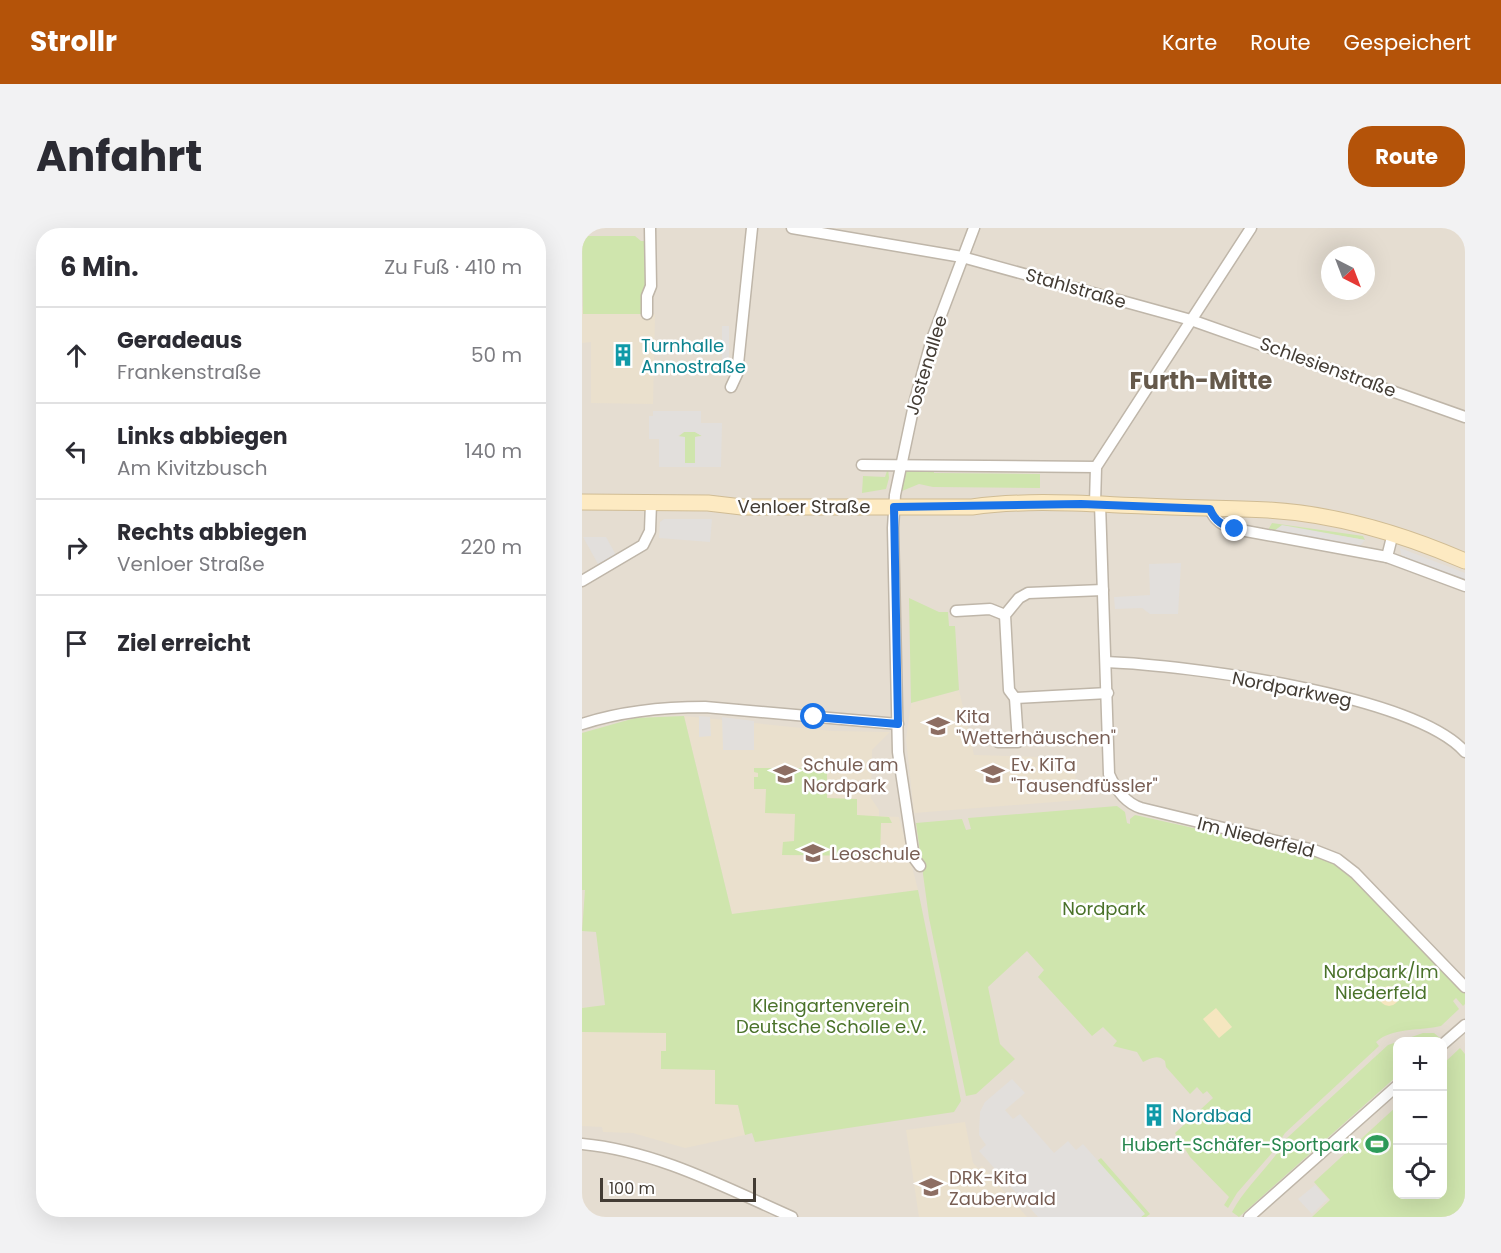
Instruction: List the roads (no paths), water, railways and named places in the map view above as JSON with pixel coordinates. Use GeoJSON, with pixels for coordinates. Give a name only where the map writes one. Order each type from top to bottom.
{"type":"FeatureCollection","features":[{"type":"Feature","properties":{"kind":"main road","name":"Venloer Straße"},"geometry":{"type":"LineString","coordinates":[[582,502],[708,503],[742,507],[972,507],[998,504],[1098,504],[1290,513],[1342,521],[1393,533],[1465,561]]}},
{"type":"Feature","properties":{"kind":"street"},"geometry":{"type":"LineString","coordinates":[[647,314],[647,296],[651,286],[650,228]]}},
{"type":"Feature","properties":{"kind":"street"},"geometry":{"type":"LineString","coordinates":[[731,387],[737,374],[752,228]]}},
{"type":"Feature","properties":{"kind":"street","name":"Stahlstraße"},"geometry":{"type":"LineString","coordinates":[[792,228],[962,257],[1191,320]]}},
{"type":"Feature","properties":{"kind":"street","name":"Jostenallee"},"geometry":{"type":"LineString","coordinates":[[920,866],[914,858],[898,752],[894,507],[900,466],[929,349],[974,228]]}},
{"type":"Feature","properties":{"kind":"street"},"geometry":{"type":"LineString","coordinates":[[1015,698],[1108,693],[1096,467],[1251,228]]}},
{"type":"Feature","properties":{"kind":"street","name":"Schlesienstraße"},"geometry":{"type":"LineString","coordinates":[[1191,320],[1465,417]]}},
{"type":"Feature","properties":{"kind":"street"},"geometry":{"type":"LineString","coordinates":[[862,465],[1096,467]]}},
{"type":"Feature","properties":{"kind":"street"},"geometry":{"type":"LineString","coordinates":[[582,581],[643,545],[650,531],[651,503]]}},
{"type":"Feature","properties":{"kind":"street"},"geometry":{"type":"LineString","coordinates":[[1210,509],[1213,518],[1235,529],[1387,557],[1465,586]]}},
{"type":"Feature","properties":{"kind":"street"},"geometry":{"type":"LineString","coordinates":[[1387,557],[1393,533]]}},
{"type":"Feature","properties":{"kind":"street"},"geometry":{"type":"LineString","coordinates":[[998,742],[1018,742],[1015,698],[1009,690],[1005,615],[1019,598],[1029,593],[1103,590]]}},
{"type":"Feature","properties":{"kind":"street"},"geometry":{"type":"LineString","coordinates":[[956,611],[990,609],[1005,615]]}},
{"type":"Feature","properties":{"kind":"street","name":"Nordparkweg"},"geometry":{"type":"LineString","coordinates":[[1106,662],[1148,664],[1216,674],[1303,688],[1349,699],[1440,731],[1465,752]]}},
{"type":"Feature","properties":{"kind":"street","name":"Im Niederfeld"},"geometry":{"type":"LineString","coordinates":[[1108,693],[1109,774],[1119,792],[1138,807],[1314,850],[1337,860],[1355,873],[1465,987]]}},
{"type":"Feature","properties":{"kind":"street"},"geometry":{"type":"LineString","coordinates":[[582,724],[652,709],[705,707],[898,724]]}},
{"type":"Feature","properties":{"kind":"street"},"geometry":{"type":"LineString","coordinates":[[1447,1041],[1465,1025]]}},
{"type":"Feature","properties":{"kind":"street"},"geometry":{"type":"LineString","coordinates":[[1250,1217],[1393,1089]]}},
{"type":"Feature","properties":{"kind":"street"},"geometry":{"type":"LineString","coordinates":[[582,1144],[615,1147],[659,1160],[792,1217]]}},
{"type":"Feature","properties":{"kind":"place","name":"Turnhalle Annostraße"},"geometry":{"type":"Point","coordinates":[623,355]}},
{"type":"Feature","properties":{"kind":"place","name":"Kita \"Wetterhäuschen\""},"geometry":{"type":"Point","coordinates":[938,726]}},
{"type":"Feature","properties":{"kind":"place","name":"Schule am Nordpark"},"geometry":{"type":"Point","coordinates":[785,774]}},
{"type":"Feature","properties":{"kind":"place","name":"Ev. KiTa \"Tausendfüssler\""},"geometry":{"type":"Point","coordinates":[993,774]}},
{"type":"Feature","properties":{"kind":"place","name":"Leoschule"},"geometry":{"type":"Point","coordinates":[813,853]}},
{"type":"Feature","properties":{"kind":"place","name":"Nordbad"},"geometry":{"type":"Point","coordinates":[1154,1115]}},
{"type":"Feature","properties":{"kind":"place","name":"Hubert-Schäfer-Sportpark"},"geometry":{"type":"Point","coordinates":[1377,1144]}},
{"type":"Feature","properties":{"kind":"place","name":"DRK-Kita Zauberwald"},"geometry":{"type":"Point","coordinates":[931,1187]}},
{"type":"Feature","properties":{"kind":"district","name":"Furth-Mitte"},"geometry":{"type":"Point","coordinates":[1201,380]}},
{"type":"Feature","properties":{"kind":"park label","name":"Nordpark"},"geometry":{"type":"Point","coordinates":[1104,908]}},
{"type":"Feature","properties":{"kind":"park label","name":"Nordpark/Im Niederfeld"},"geometry":{"type":"Point","coordinates":[1381,981]}},
{"type":"Feature","properties":{"kind":"park label","name":"Kleingartenverein Deutsche Scholle e.V."},"geometry":{"type":"Point","coordinates":[831,1015]}}]}
